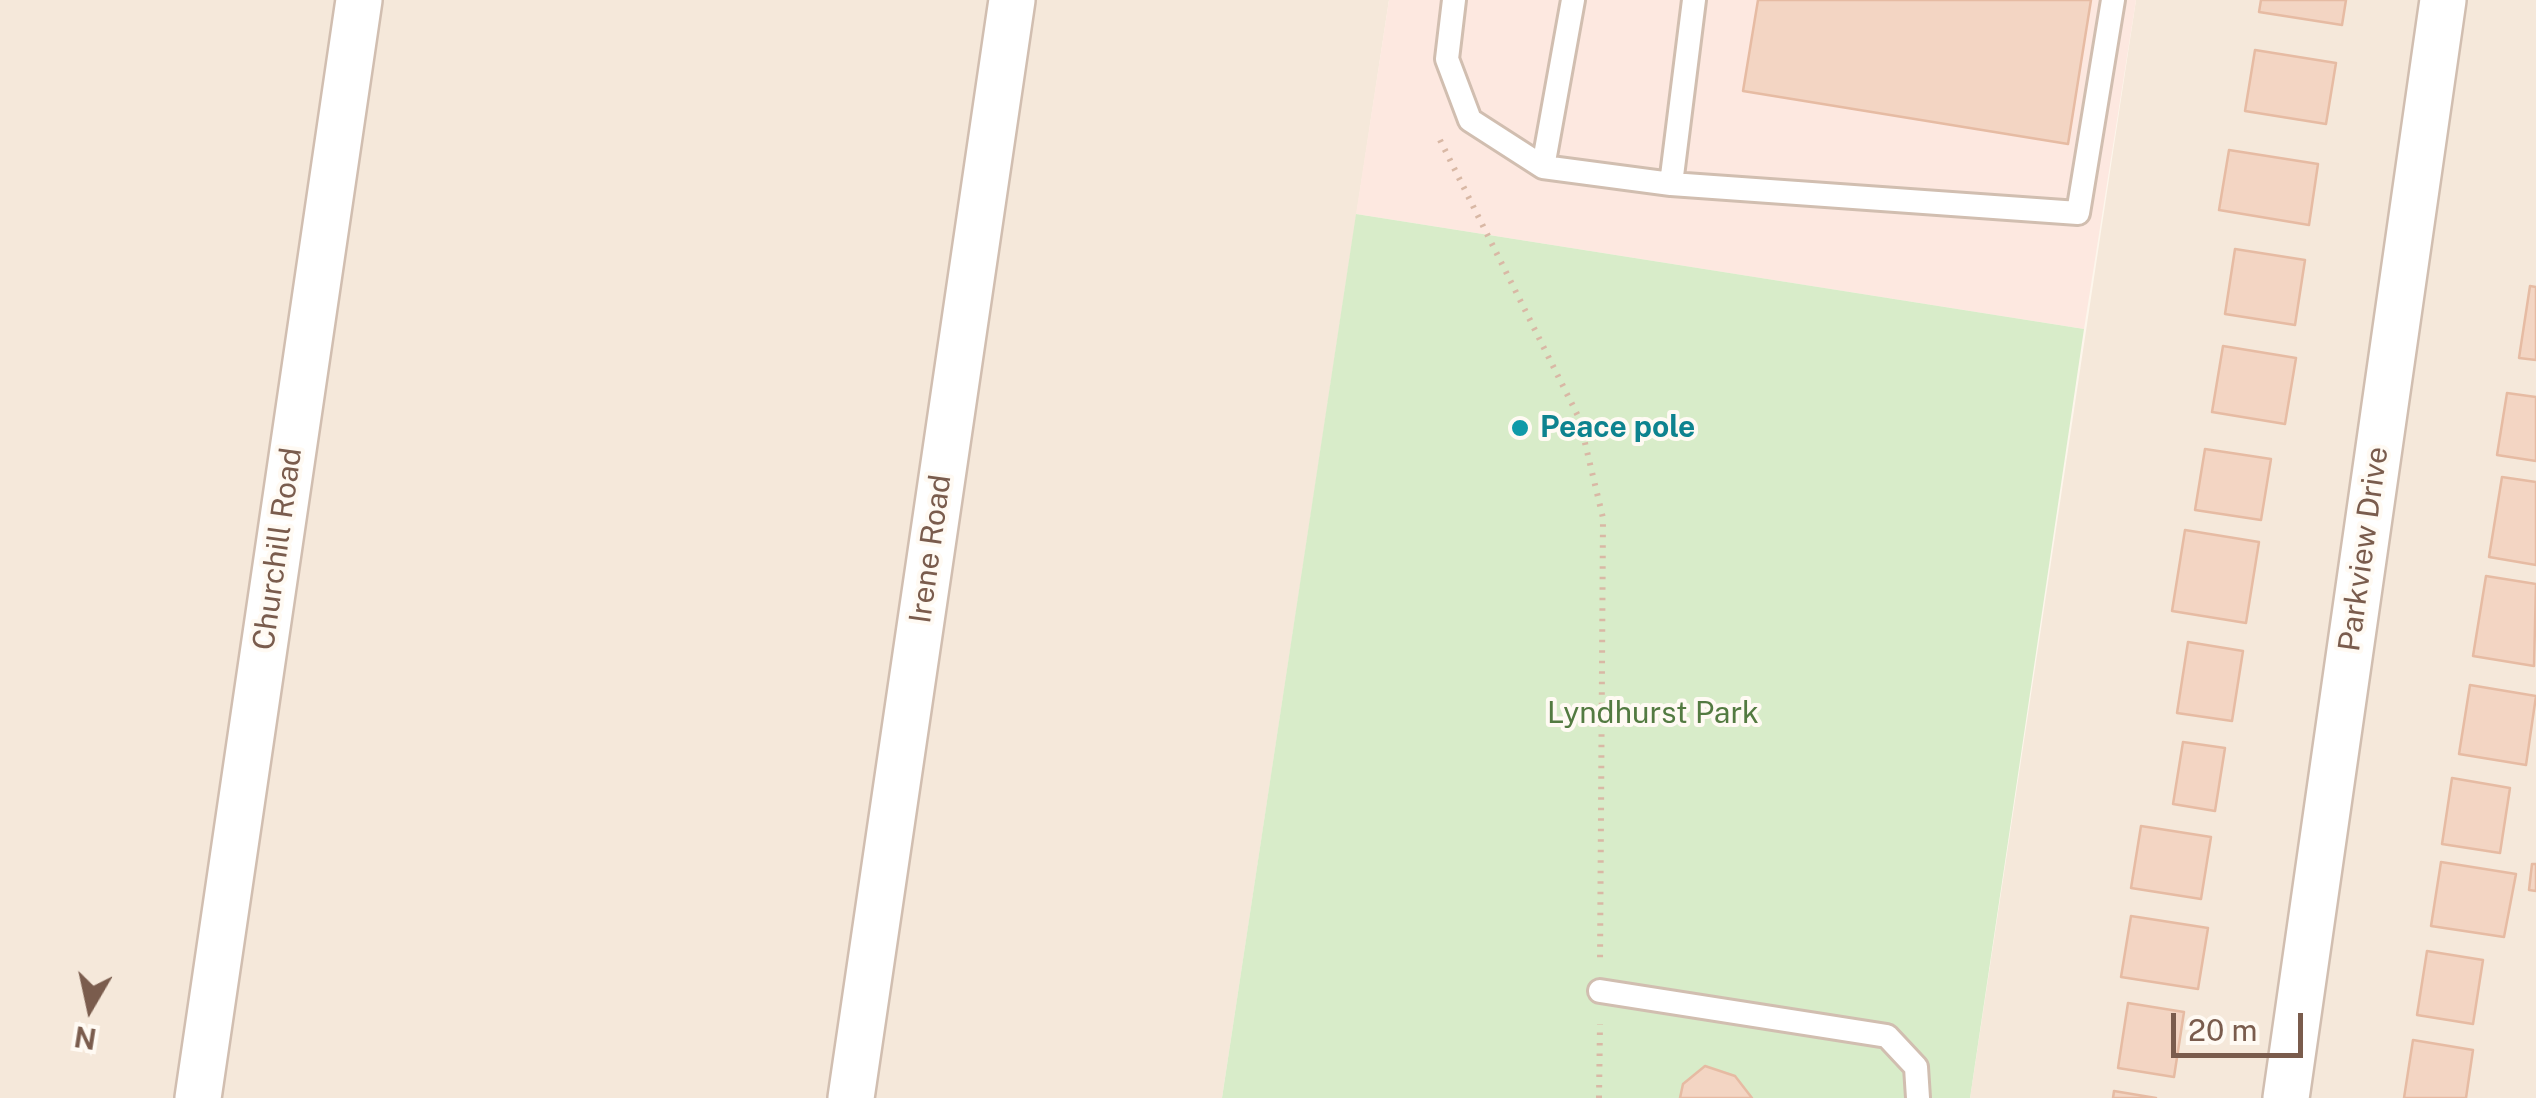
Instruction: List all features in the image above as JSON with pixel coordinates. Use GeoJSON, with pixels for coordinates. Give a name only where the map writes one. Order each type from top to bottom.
{"type":"FeatureCollection","features":[{"type":"Feature","properties":{"kind":"street","name":"Churchill Road"},"geometry":{"type":"LineString","coordinates":[[198,1098],[359,0]]}},
{"type":"Feature","properties":{"kind":"street","name":"Irene Road"},"geometry":{"type":"LineString","coordinates":[[851,1098],[1012,0]]}},
{"type":"Feature","properties":{"kind":"street","name":"Parkview Drive"},"geometry":{"type":"LineString","coordinates":[[2286,1098],[2442,0]]}},
{"type":"Feature","properties":{"kind":"lane"},"geometry":{"type":"LineString","coordinates":[[1454,0],[1447,59],[1470,120],[1543,167],[1671,184],[2078,213],[2114,0]]}},
{"type":"Feature","properties":{"kind":"lane"},"geometry":{"type":"LineString","coordinates":[[1543,167],[1573,0]]}},
{"type":"Feature","properties":{"kind":"lane"},"geometry":{"type":"LineString","coordinates":[[1671,184],[1694,0]]}},
{"type":"Feature","properties":{"kind":"lane"},"geometry":{"type":"LineString","coordinates":[[1600,992],[1887,1036],[1916,1067],[1918,1098]]}},
{"type":"Feature","properties":{"kind":"path"},"geometry":{"type":"LineString","coordinates":[[1439,138],[1579,418],[1603,518],[1599,1098]]}},
{"type":"Feature","properties":{"kind":"shaded area"},"geometry":{"type":"Polygon","coordinates":[[[0,0],[1389,0],[1222,1098],[0,1098],[0,0]]]}},
{"type":"Feature","properties":{"kind":"shaded area"},"geometry":{"type":"Polygon","coordinates":[[[1389,0],[2136,0],[2084,329],[1356,214],[1389,0]]]}},
{"type":"Feature","properties":{"kind":"shaded area"},"geometry":{"type":"Polygon","coordinates":[[[2136,0],[2536,0],[2536,1098],[1970,1098],[2136,0]]]}},
{"type":"Feature","properties":{"kind":"green space","name":"Lyndhurst Park"},"geometry":{"type":"Polygon","coordinates":[[[1356,214],[2084,329],[1970,1098],[1222,1098],[1356,214]]]}},
{"type":"Feature","properties":{"kind":"building"},"geometry":{"type":"Polygon","coordinates":[[[1758,0],[2091,0],[2068,144],[1743,91],[1758,0]]]}},
{"type":"Feature","properties":{"kind":"building"},"geometry":{"type":"Polygon","coordinates":[[[2261,0],[2346,0],[2342,25],[2259,12],[2261,0]]]}},
{"type":"Feature","properties":{"kind":"building"},"geometry":{"type":"Polygon","coordinates":[[[2255,50],[2336,63],[2326,124],[2245,111],[2255,50]]]}},
{"type":"Feature","properties":{"kind":"building"},"geometry":{"type":"Polygon","coordinates":[[[2229,150],[2318,164],[2309,225],[2219,210],[2229,150]]]}},
{"type":"Feature","properties":{"kind":"building"},"geometry":{"type":"Polygon","coordinates":[[[2235,249],[2305,260],[2295,325],[2225,314],[2235,249]]]}},
{"type":"Feature","properties":{"kind":"building"},"geometry":{"type":"Polygon","coordinates":[[[2530,286],[2536,287],[2536,360],[2519,358],[2530,286]]]}},
{"type":"Feature","properties":{"kind":"building"},"geometry":{"type":"Polygon","coordinates":[[[2223,346],[2296,358],[2285,424],[2212,412],[2223,346]]]}},
{"type":"Feature","properties":{"kind":"building"},"geometry":{"type":"Polygon","coordinates":[[[2507,393],[2536,397],[2536,461],[2497,455],[2507,393]]]}},
{"type":"Feature","properties":{"kind":"building"},"geometry":{"type":"Polygon","coordinates":[[[2205,449],[2271,459],[2261,520],[2195,510],[2205,449]]]}},
{"type":"Feature","properties":{"kind":"building"},"geometry":{"type":"Polygon","coordinates":[[[2502,477],[2536,482],[2536,565],[2489,557],[2502,477]]]}},
{"type":"Feature","properties":{"kind":"building"},"geometry":{"type":"Polygon","coordinates":[[[2185,530],[2259,542],[2246,623],[2172,611],[2185,530]]]}},
{"type":"Feature","properties":{"kind":"building"},"geometry":{"type":"Polygon","coordinates":[[[2486,576],[2536,584],[2534,666],[2473,656],[2486,576]]]}},
{"type":"Feature","properties":{"kind":"building"},"geometry":{"type":"Polygon","coordinates":[[[2188,642],[2243,651],[2232,721],[2177,713],[2188,642]]]}},
{"type":"Feature","properties":{"kind":"building"},"geometry":{"type":"Polygon","coordinates":[[[2470,685],[2536,696],[2526,765],[2459,754],[2470,685]]]}},
{"type":"Feature","properties":{"kind":"building"},"geometry":{"type":"Polygon","coordinates":[[[2183,742],[2225,748],[2215,811],[2173,804],[2183,742]]]}},
{"type":"Feature","properties":{"kind":"building"},"geometry":{"type":"Polygon","coordinates":[[[2452,778],[2510,788],[2500,853],[2442,844],[2452,778]]]}},
{"type":"Feature","properties":{"kind":"building"},"geometry":{"type":"Polygon","coordinates":[[[2141,826],[2211,837],[2201,899],[2131,888],[2141,826]]]}},
{"type":"Feature","properties":{"kind":"building"},"geometry":{"type":"Polygon","coordinates":[[[2441,862],[2516,874],[2504,937],[2431,926],[2441,862]]]}},
{"type":"Feature","properties":{"kind":"building"},"geometry":{"type":"Polygon","coordinates":[[[2532,864],[2536,864],[2536,891],[2529,890],[2532,864]]]}},
{"type":"Feature","properties":{"kind":"building"},"geometry":{"type":"Polygon","coordinates":[[[2131,916],[2208,928],[2198,989],[2121,977],[2131,916]]]}},
{"type":"Feature","properties":{"kind":"building"},"geometry":{"type":"Polygon","coordinates":[[[2427,951],[2483,960],[2473,1024],[2417,1015],[2427,951]]]}},
{"type":"Feature","properties":{"kind":"building"},"geometry":{"type":"Polygon","coordinates":[[[2128,1003],[2184,1012],[2174,1077],[2118,1068],[2128,1003]]]}},
{"type":"Feature","properties":{"kind":"building"},"geometry":{"type":"Polygon","coordinates":[[[2413,1040],[2473,1050],[2466,1098],[2404,1098],[2413,1040]]]}},
{"type":"Feature","properties":{"kind":"building"},"geometry":{"type":"Polygon","coordinates":[[[1705,1066],[1735,1076],[1752,1098],[1680,1098],[1683,1084],[1705,1066]]]}},
{"type":"Feature","properties":{"kind":"building"},"geometry":{"type":"Polygon","coordinates":[[[2114,1091],[2156,1098],[2113,1098],[2114,1091]]]}},
{"type":"Feature","properties":{"kind":"place","name":"Peace pole"},"geometry":{"type":"Point","coordinates":[1520,428]}}]}
